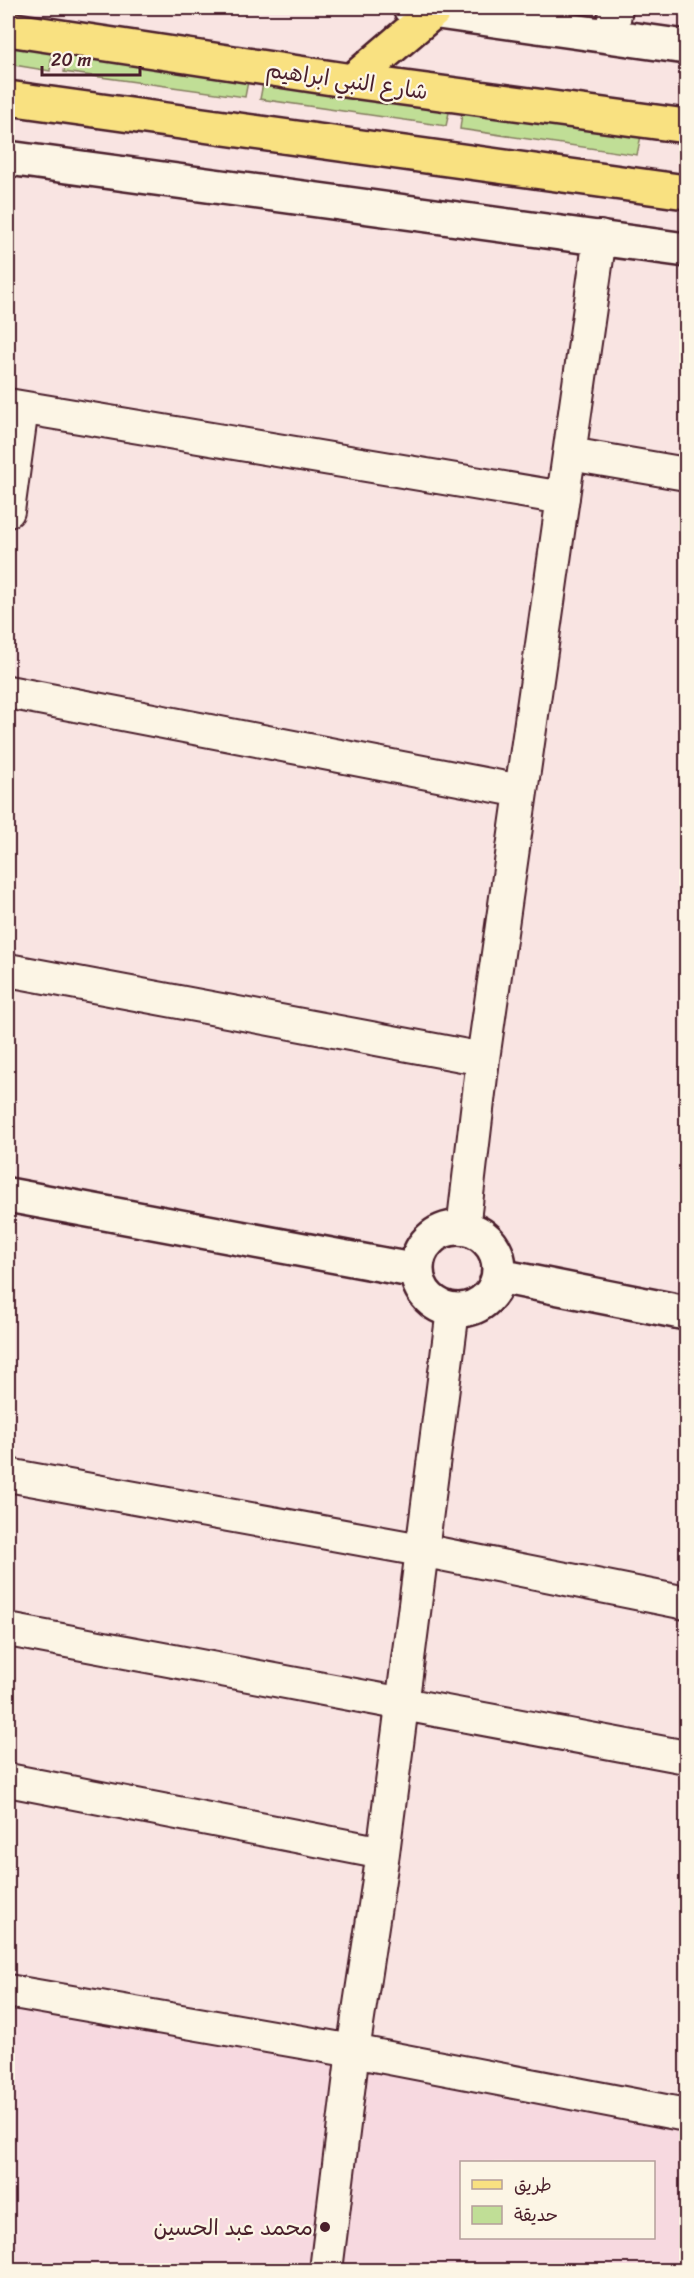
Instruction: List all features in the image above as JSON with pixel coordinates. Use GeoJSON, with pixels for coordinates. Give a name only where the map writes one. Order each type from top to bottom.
{"type":"FeatureCollection","features":[{"type":"Feature","properties":{"kind":"main road"},"geometry":{"type":"LineString","coordinates":[[352,81],[422,9]]}},
{"type":"Feature","properties":{"kind":"main road"},"geometry":{"type":"LineString","coordinates":[[8,17],[151,51]]}},
{"type":"Feature","properties":{"kind":"main road","name":"شارع النبي ابراهيم"},"geometry":{"type":"LineString","coordinates":[[8,29],[352,81],[687,126]]}},
{"type":"Feature","properties":{"kind":"main road"},"geometry":{"type":"LineString","coordinates":[[8,98],[687,192]]}},
{"type":"Feature","properties":{"kind":"main road"},"geometry":{"type":"LineString","coordinates":[[8,109],[144,118]]}},
{"type":"Feature","properties":{"kind":"street"},"geometry":{"type":"LineString","coordinates":[[422,9],[613,22],[687,47]]}},
{"type":"Feature","properties":{"kind":"street"},"geometry":{"type":"LineString","coordinates":[[8,158],[687,250]]}},
{"type":"Feature","properties":{"kind":"street"},"geometry":{"type":"LineString","coordinates":[[463,1229],[483,1059],[600,237]]}},
{"type":"Feature","properties":{"kind":"street"},"geometry":{"type":"LineString","coordinates":[[8,511],[15,406],[563,498]]}},
{"type":"Feature","properties":{"kind":"street"},"geometry":{"type":"LineString","coordinates":[[570,454],[687,474]]}},
{"type":"Feature","properties":{"kind":"street"},"geometry":{"type":"LineString","coordinates":[[8,692],[521,791]]}},
{"type":"Feature","properties":{"kind":"street"},"geometry":{"type":"LineString","coordinates":[[8,970],[483,1059]]}},
{"type":"Feature","properties":{"kind":"street"},"geometry":{"type":"LineString","coordinates":[[8,1195],[417,1271]]}},
{"type":"Feature","properties":{"kind":"street"},"geometry":{"type":"LineString","coordinates":[[463,1229],[475,1231],[489,1242],[498,1258],[499,1276],[496,1285],[485,1300],[469,1309],[453,1310],[442,1307],[427,1296],[417,1271],[421,1253],[431,1238],[448,1230],[463,1229]]}},
{"type":"Feature","properties":{"kind":"street"},"geometry":{"type":"LineString","coordinates":[[499,1276],[687,1313]]}},
{"type":"Feature","properties":{"kind":"street"},"geometry":{"type":"LineString","coordinates":[[326,2271],[353,2051],[403,1704],[453,1310]]}},
{"type":"Feature","properties":{"kind":"street"},"geometry":{"type":"LineString","coordinates":[[8,1475],[421,1550],[687,1603]]}},
{"type":"Feature","properties":{"kind":"street"},"geometry":{"type":"LineString","coordinates":[[8,1630],[687,1757]]}},
{"type":"Feature","properties":{"kind":"street"},"geometry":{"type":"LineString","coordinates":[[8,1780],[383,1852]]}},
{"type":"Feature","properties":{"kind":"street"},"geometry":{"type":"LineString","coordinates":[[8,1990],[353,2051],[687,2115]]}},
{"type":"Feature","properties":{"kind":"shaded area"},"geometry":{"type":"Polygon","coordinates":[[[8,2003],[686,2126],[686,2270],[8,2270],[8,2003]]]}},
{"type":"Feature","properties":{"kind":"green space"},"geometry":{"type":"Polygon","coordinates":[[[8,43],[52,49],[50,71],[8,64],[8,43]]]}},
{"type":"Feature","properties":{"kind":"green space"},"geometry":{"type":"Polygon","coordinates":[[[67,52],[249,76],[245,97],[64,72],[67,52]]]}},
{"type":"Feature","properties":{"kind":"green space"},"geometry":{"type":"Polygon","coordinates":[[[264,78],[451,104],[446,126],[260,99],[264,78]]]}},
{"type":"Feature","properties":{"kind":"green space"},"geometry":{"type":"Polygon","coordinates":[[[463,105],[642,131],[637,155],[460,129],[463,105]]]}},
{"type":"Feature","properties":{"kind":"place","name":"محمد عبد الحسين"},"geometry":{"type":"Point","coordinates":[325,2227]}}]}
